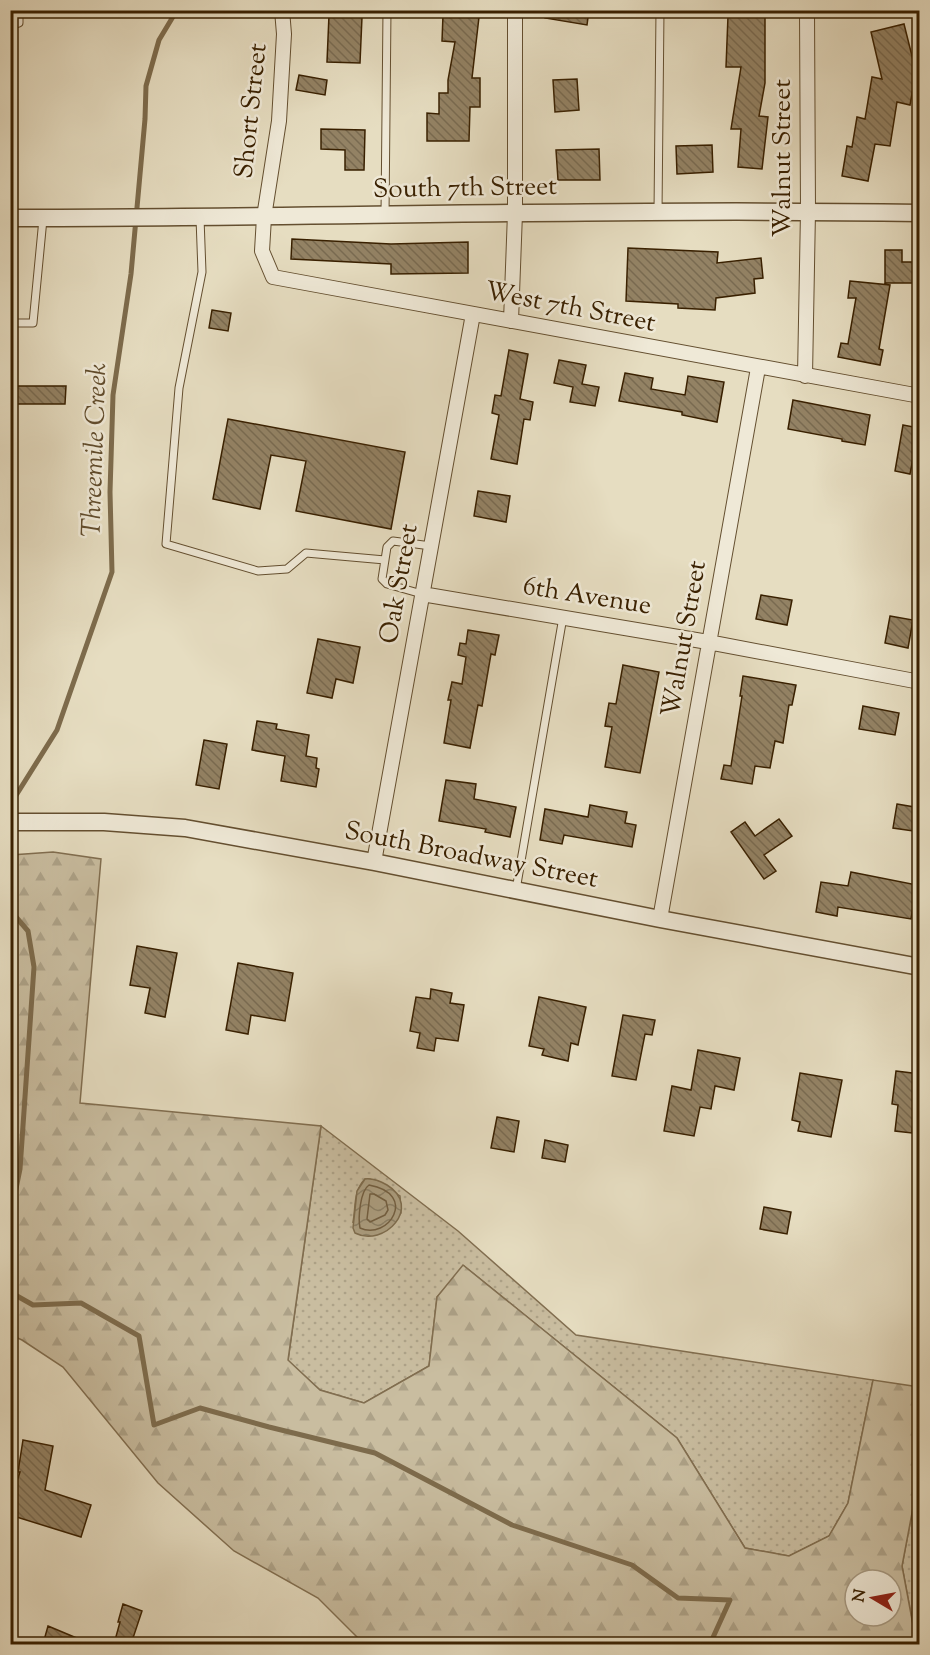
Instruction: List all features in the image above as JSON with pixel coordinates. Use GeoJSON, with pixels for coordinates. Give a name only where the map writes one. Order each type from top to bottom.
{"type":"FeatureCollection","features":[{"type":"Feature","properties":{"kind":"street","name":"Short Street"},"geometry":{"type":"LineString","coordinates":[[264,217],[279,121],[284,34],[282,10]]}},
{"type":"Feature","properties":{"kind":"street"},"geometry":{"type":"LineString","coordinates":[[511,321],[515,213],[515,10]]}},
{"type":"Feature","properties":{"kind":"street","name":"Walnut Street"},"geometry":{"type":"LineString","coordinates":[[805,376],[808,211],[807,10]]}},
{"type":"Feature","properties":{"kind":"street","name":"South 7th Street"},"geometry":{"type":"LineString","coordinates":[[10,218],[808,211],[920,213]]}},
{"type":"Feature","properties":{"kind":"street","name":"West 7th Street"},"geometry":{"type":"LineString","coordinates":[[264,217],[262,251],[273,278],[920,396]]}},
{"type":"Feature","properties":{"kind":"street","name":"Oak Street"},"geometry":{"type":"LineString","coordinates":[[374,862],[473,314]]}},
{"type":"Feature","properties":{"kind":"street","name":"Walnut Street"},"geometry":{"type":"LineString","coordinates":[[660,919],[758,368]]}},
{"type":"Feature","properties":{"kind":"street","name":"6th Avenue"},"geometry":{"type":"LineString","coordinates":[[422,594],[708,642],[920,682]]}},
{"type":"Feature","properties":{"kind":"street","name":"South Broadway Street"},"geometry":{"type":"LineString","coordinates":[[10,822],[104,822],[185,828],[920,966]]}},
{"type":"Feature","properties":{"kind":"lane"},"geometry":{"type":"LineString","coordinates":[[10,26],[19,23],[19,10]]}},
{"type":"Feature","properties":{"kind":"lane"},"geometry":{"type":"LineString","coordinates":[[385,215],[387,10]]}},
{"type":"Feature","properties":{"kind":"lane"},"geometry":{"type":"LineString","coordinates":[[658,212],[660,10]]}},
{"type":"Feature","properties":{"kind":"lane"},"geometry":{"type":"LineString","coordinates":[[10,323],[33,322],[43,218]]}},
{"type":"Feature","properties":{"kind":"lane"},"geometry":{"type":"LineString","coordinates":[[192,218],[202,272],[179,388],[166,543],[258,571],[287,568],[306,553],[385,560]]}},
{"type":"Feature","properties":{"kind":"lane"},"geometry":{"type":"LineString","coordinates":[[422,594],[387,584],[382,579],[387,547],[393,540],[431,546]]}},
{"type":"Feature","properties":{"kind":"lane"},"geometry":{"type":"LineString","coordinates":[[516,891],[562,617]]}},
{"type":"Feature","properties":{"kind":"green space"},"geometry":{"type":"Polygon","coordinates":[[[53,852],[101,859],[80,1103],[321,1126],[288,1360],[320,1390],[364,1403],[429,1366],[437,1297],[463,1265],[677,1438],[745,1548],[789,1556],[829,1536],[848,1503],[873,1380],[919,1387],[919,1476],[902,1568],[843,1568],[843,1628],[903,1628],[903,1571],[919,1644],[364,1644],[318,1598],[234,1551],[158,1483],[63,1367],[11,1335],[10,1011],[13,953],[10,952],[11,855],[53,852]]]}},
{"type":"Feature","properties":{"kind":"green space"},"geometry":{"type":"Polygon","coordinates":[[[321,1126],[458,1231],[576,1335],[873,1380],[848,1503],[829,1536],[789,1556],[745,1548],[677,1438],[464,1266],[437,1297],[429,1366],[364,1403],[320,1390],[288,1361],[321,1126]],[[365,1179],[358,1189],[353,1222],[401,1213],[400,1196],[370,1179],[365,1179]]]}},
{"type":"Feature","properties":{"kind":"green space"},"geometry":{"type":"Polygon","coordinates":[[[919,1476],[919,1643],[913,1625],[902,1566],[919,1476]]]}},
{"type":"Feature","properties":{"kind":"water"},"geometry":{"type":"Polygon","coordinates":[[[365,1179],[376,1180],[387,1185],[397,1194],[401,1204],[400,1214],[395,1223],[377,1235],[366,1236],[355,1233],[353,1228],[357,1191],[365,1179]]]}},
{"type":"Feature","properties":{"kind":"building"},"geometry":{"type":"Polygon","coordinates":[[[546,10],[589,10],[587,25],[545,18],[546,10]]]}},
{"type":"Feature","properties":{"kind":"building"},"geometry":{"type":"Polygon","coordinates":[[[742,10],[765,10],[765,83],[759,116],[768,117],[762,169],[738,167],[741,129],[731,129],[741,67],[726,67],[728,16],[742,16],[742,10]]]}},
{"type":"Feature","properties":{"kind":"building"},"geometry":{"type":"Polygon","coordinates":[[[329,15],[362,17],[360,63],[327,62],[329,15]]]}},
{"type":"Feature","properties":{"kind":"building"},"geometry":{"type":"Polygon","coordinates":[[[443,15],[479,17],[472,78],[480,78],[480,107],[470,107],[469,141],[427,141],[427,113],[439,114],[439,93],[448,93],[455,42],[442,41],[443,15]]]}},
{"type":"Feature","properties":{"kind":"building"},"geometry":{"type":"Polygon","coordinates":[[[904,24],[916,72],[910,105],[897,102],[890,146],[875,144],[868,181],[842,176],[847,146],[852,147],[857,117],[865,119],[872,77],[882,79],[871,32],[904,24]]]}},
{"type":"Feature","properties":{"kind":"building"},"geometry":{"type":"Polygon","coordinates":[[[299,75],[327,80],[325,95],[296,90],[299,75]]]}},
{"type":"Feature","properties":{"kind":"building"},"geometry":{"type":"Polygon","coordinates":[[[577,79],[579,110],[555,112],[553,80],[577,79]]]}},
{"type":"Feature","properties":{"kind":"building"},"geometry":{"type":"Polygon","coordinates":[[[321,129],[365,130],[364,170],[345,170],[345,150],[321,149],[321,129]]]}},
{"type":"Feature","properties":{"kind":"building"},"geometry":{"type":"Polygon","coordinates":[[[712,145],[713,172],[677,174],[676,146],[712,145]]]}},
{"type":"Feature","properties":{"kind":"building"},"geometry":{"type":"Polygon","coordinates":[[[599,149],[600,180],[558,180],[556,150],[599,149]]]}},
{"type":"Feature","properties":{"kind":"building"},"geometry":{"type":"Polygon","coordinates":[[[292,239],[391,244],[468,242],[468,273],[391,274],[391,264],[291,259],[292,239]]]}},
{"type":"Feature","properties":{"kind":"building"},"geometry":{"type":"Polygon","coordinates":[[[628,248],[718,252],[717,263],[761,258],[763,278],[754,279],[755,293],[716,298],[715,310],[678,308],[678,304],[626,301],[628,248]]]}},
{"type":"Feature","properties":{"kind":"building"},"geometry":{"type":"Polygon","coordinates":[[[885,250],[902,250],[902,262],[920,262],[920,283],[885,283],[885,250]]]}},
{"type":"Feature","properties":{"kind":"building"},"geometry":{"type":"Polygon","coordinates":[[[850,281],[890,285],[879,349],[883,350],[880,365],[838,357],[841,343],[848,344],[856,298],[848,298],[850,281]]]}},
{"type":"Feature","properties":{"kind":"building"},"geometry":{"type":"Polygon","coordinates":[[[212,310],[231,313],[228,331],[209,328],[212,310]]]}},
{"type":"Feature","properties":{"kind":"building"},"geometry":{"type":"Polygon","coordinates":[[[509,350],[528,354],[520,399],[533,402],[530,420],[524,419],[517,464],[491,459],[499,415],[492,413],[495,395],[501,396],[509,350]]]}},
{"type":"Feature","properties":{"kind":"building"},"geometry":{"type":"Polygon","coordinates":[[[559,360],[586,365],[582,384],[599,387],[595,406],[570,402],[573,387],[554,383],[559,360]]]}},
{"type":"Feature","properties":{"kind":"building"},"geometry":{"type":"Polygon","coordinates":[[[625,373],[653,378],[651,389],[685,395],[688,376],[724,382],[717,422],[682,415],[682,412],[619,401],[625,373]]]}},
{"type":"Feature","properties":{"kind":"building"},"geometry":{"type":"Polygon","coordinates":[[[10,386],[66,386],[65,404],[10,404],[10,386]]]}},
{"type":"Feature","properties":{"kind":"building"},"geometry":{"type":"Polygon","coordinates":[[[793,400],[870,415],[865,445],[788,429],[793,400]]]}},
{"type":"Feature","properties":{"kind":"building"},"geometry":{"type":"Polygon","coordinates":[[[228,419],[405,452],[391,529],[296,511],[306,461],[271,455],[260,509],[213,499],[228,419]]]}},
{"type":"Feature","properties":{"kind":"building"},"geometry":{"type":"Polygon","coordinates":[[[903,425],[919,428],[910,474],[895,471],[903,425]]]}},
{"type":"Feature","properties":{"kind":"building"},"geometry":{"type":"Polygon","coordinates":[[[478,491],[510,496],[506,522],[474,516],[478,491]]]}},
{"type":"Feature","properties":{"kind":"building"},"geometry":{"type":"Polygon","coordinates":[[[761,595],[792,600],[787,625],[756,619],[761,595]]]}},
{"type":"Feature","properties":{"kind":"building"},"geometry":{"type":"Polygon","coordinates":[[[890,616],[913,620],[908,648],[885,643],[890,616]]]}},
{"type":"Feature","properties":{"kind":"building"},"geometry":{"type":"Polygon","coordinates":[[[468,630],[499,635],[495,655],[491,654],[482,706],[478,705],[470,748],[444,743],[452,682],[462,684],[466,657],[458,655],[460,643],[466,644],[468,630]]]}},
{"type":"Feature","properties":{"kind":"building"},"geometry":{"type":"Polygon","coordinates":[[[318,639],[360,647],[353,683],[336,679],[332,698],[307,693],[318,639]]]}},
{"type":"Feature","properties":{"kind":"building"},"geometry":{"type":"Polygon","coordinates":[[[623,665],[659,672],[640,773],[605,767],[612,727],[605,726],[609,703],[616,704],[623,665]]]}},
{"type":"Feature","properties":{"kind":"building"},"geometry":{"type":"Polygon","coordinates":[[[743,676],[796,685],[792,705],[789,705],[783,743],[775,741],[770,768],[755,766],[752,784],[721,779],[724,765],[731,766],[743,676]]]}},
{"type":"Feature","properties":{"kind":"building"},"geometry":{"type":"Polygon","coordinates":[[[863,706],[899,713],[895,735],[859,729],[863,706]]]}},
{"type":"Feature","properties":{"kind":"building"},"geometry":{"type":"Polygon","coordinates":[[[257,721],[277,724],[276,729],[309,735],[306,756],[317,758],[316,768],[319,769],[316,787],[281,781],[285,756],[252,750],[257,721]]]}},
{"type":"Feature","properties":{"kind":"building"},"geometry":{"type":"Polygon","coordinates":[[[204,740],[227,744],[219,789],[196,785],[204,740]]]}},
{"type":"Feature","properties":{"kind":"building"},"geometry":{"type":"Polygon","coordinates":[[[446,780],[476,784],[474,799],[516,807],[510,837],[485,832],[486,829],[439,821],[446,780]]]}},
{"type":"Feature","properties":{"kind":"building"},"geometry":{"type":"Polygon","coordinates":[[[897,804],[920,808],[920,832],[893,828],[897,804]]]}},
{"type":"Feature","properties":{"kind":"building"},"geometry":{"type":"Polygon","coordinates":[[[590,805],[627,812],[625,823],[636,825],[632,847],[564,835],[562,844],[540,840],[545,809],[588,817],[590,805]]]}},
{"type":"Feature","properties":{"kind":"building"},"geometry":{"type":"Polygon","coordinates":[[[779,819],[792,836],[764,855],[776,871],[764,879],[731,832],[745,822],[755,836],[779,819]]]}},
{"type":"Feature","properties":{"kind":"building"},"geometry":{"type":"Polygon","coordinates":[[[851,872],[917,885],[911,919],[838,907],[837,916],[816,912],[821,882],[848,886],[851,872]]]}},
{"type":"Feature","properties":{"kind":"building"},"geometry":{"type":"Polygon","coordinates":[[[137,946],[177,953],[165,1017],[145,1013],[150,988],[130,985],[137,946]]]}},
{"type":"Feature","properties":{"kind":"building"},"geometry":{"type":"Polygon","coordinates":[[[238,963],[293,973],[285,1021],[251,1015],[248,1034],[226,1030],[238,963]]]}},
{"type":"Feature","properties":{"kind":"building"},"geometry":{"type":"Polygon","coordinates":[[[431,989],[452,993],[450,1003],[464,1005],[458,1041],[436,1038],[434,1051],[417,1048],[420,1033],[410,1031],[416,997],[430,999],[431,989]]]}},
{"type":"Feature","properties":{"kind":"building"},"geometry":{"type":"Polygon","coordinates":[[[539,997],[586,1007],[578,1045],[571,1043],[568,1061],[542,1055],[544,1049],[529,1046],[539,997]]]}},
{"type":"Feature","properties":{"kind":"building"},"geometry":{"type":"Polygon","coordinates":[[[623,1015],[655,1020],[652,1035],[645,1034],[636,1080],[612,1076],[623,1015]]]}},
{"type":"Feature","properties":{"kind":"building"},"geometry":{"type":"Polygon","coordinates":[[[698,1050],[740,1058],[734,1090],[715,1086],[711,1109],[700,1107],[694,1136],[664,1131],[672,1086],[691,1090],[698,1050]]]}},
{"type":"Feature","properties":{"kind":"building"},"geometry":{"type":"Polygon","coordinates":[[[896,1071],[920,1074],[920,1109],[915,1108],[912,1133],[895,1131],[898,1105],[892,1104],[896,1071]]]}},
{"type":"Feature","properties":{"kind":"building"},"geometry":{"type":"Polygon","coordinates":[[[800,1073],[842,1080],[831,1137],[798,1131],[800,1122],[792,1120],[800,1073]]]}},
{"type":"Feature","properties":{"kind":"building"},"geometry":{"type":"Polygon","coordinates":[[[497,1117],[519,1121],[514,1152],[491,1148],[497,1117]]]}},
{"type":"Feature","properties":{"kind":"building"},"geometry":{"type":"Polygon","coordinates":[[[545,1140],[568,1145],[565,1162],[542,1158],[545,1140]]]}},
{"type":"Feature","properties":{"kind":"building"},"geometry":{"type":"Polygon","coordinates":[[[764,1207],[791,1212],[787,1234],[760,1229],[764,1207]]]}},
{"type":"Feature","properties":{"kind":"building"},"geometry":{"type":"Polygon","coordinates":[[[23,1440],[53,1446],[45,1490],[91,1505],[81,1537],[10,1515],[10,1502],[20,1472],[18,1472],[23,1440]]]}},
{"type":"Feature","properties":{"kind":"building"},"geometry":{"type":"Polygon","coordinates":[[[123,1604],[142,1611],[131,1644],[114,1644],[120,1622],[118,1622],[123,1604]]]}},
{"type":"Feature","properties":{"kind":"building"},"geometry":{"type":"Polygon","coordinates":[[[48,1626],[91,1644],[43,1644],[48,1626]]]}},
{"type":"Feature","properties":{"kind":"waterway","name":"Threemile Creek"},"geometry":{"type":"LineString","coordinates":[[10,805],[57,730],[112,572],[110,492],[113,395],[131,274],[146,86],[159,40],[177,10]]}},
{"type":"Feature","properties":{"kind":"waterway"},"geometry":{"type":"LineString","coordinates":[[10,910],[28,931],[34,967],[20,1169],[10,1218]]}},
{"type":"Feature","properties":{"kind":"waterway"},"geometry":{"type":"LineString","coordinates":[[10,1292],[33,1305],[81,1303],[139,1336],[154,1425],[200,1408],[375,1453],[512,1525],[632,1565],[678,1598],[730,1600],[710,1644]]}}]}
